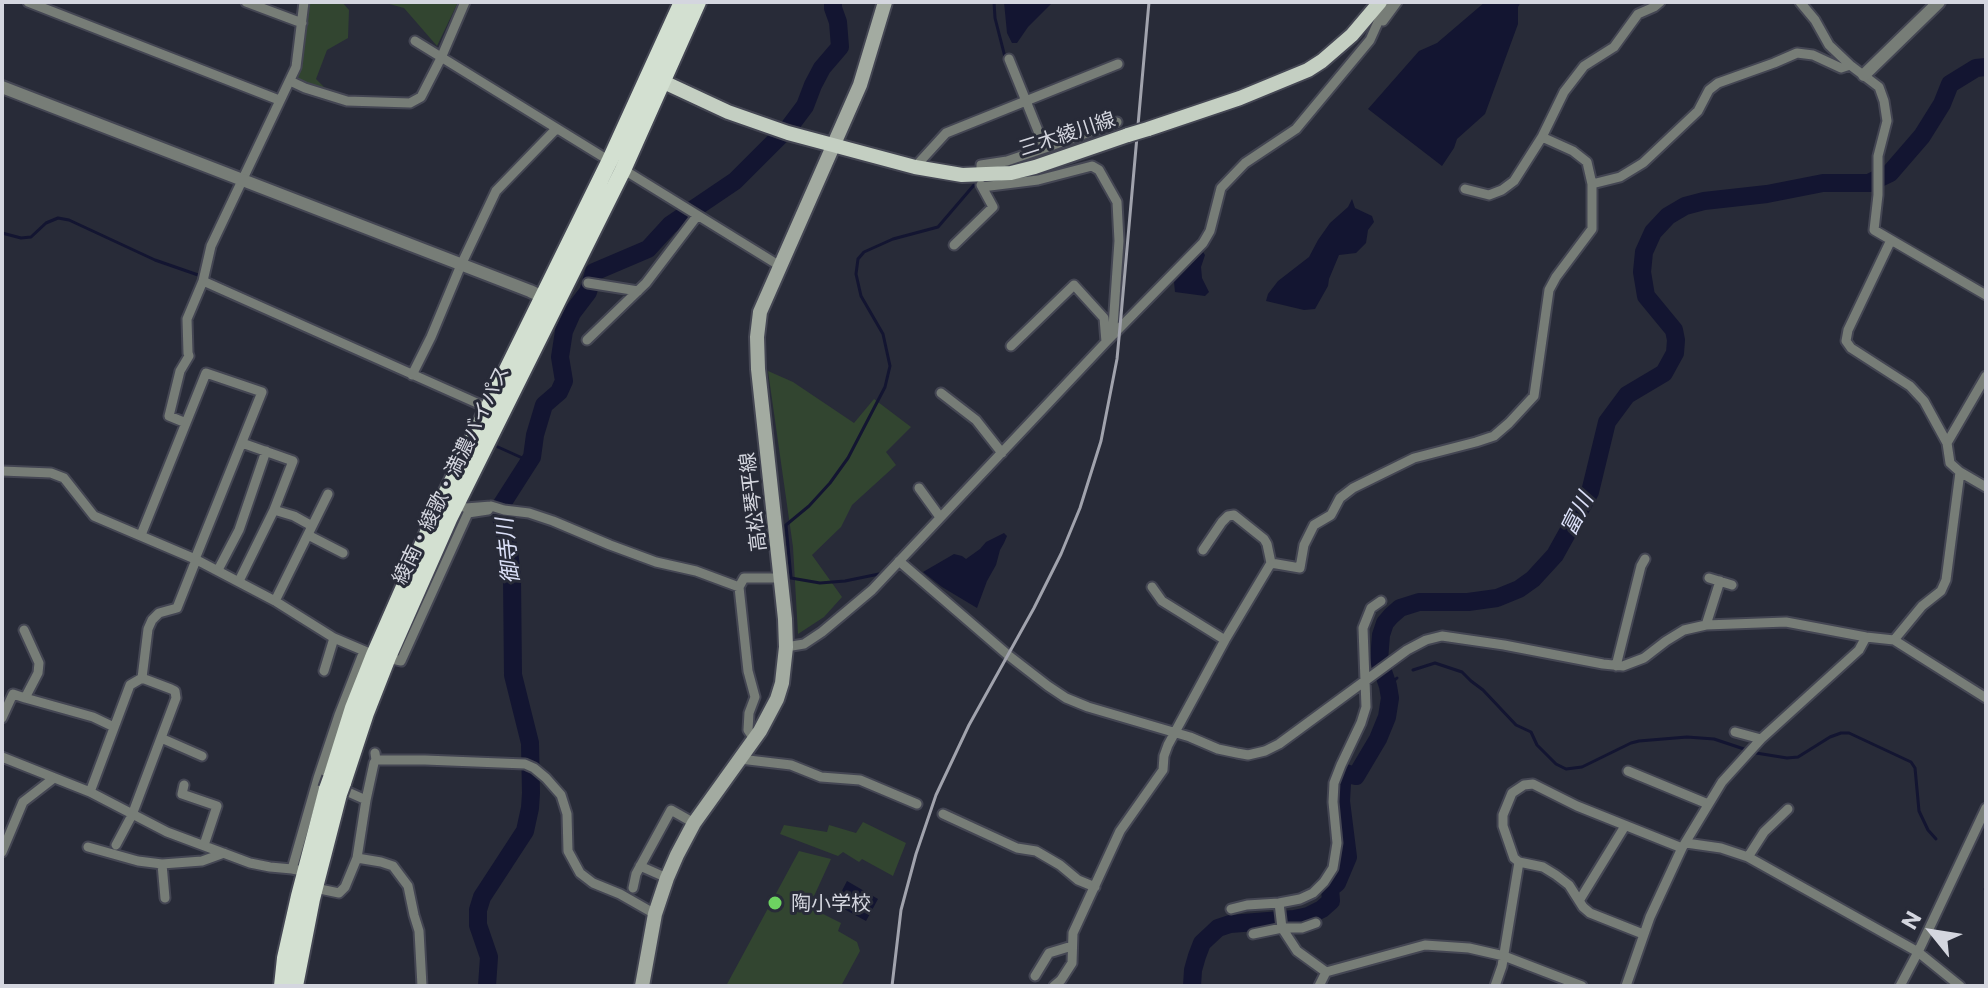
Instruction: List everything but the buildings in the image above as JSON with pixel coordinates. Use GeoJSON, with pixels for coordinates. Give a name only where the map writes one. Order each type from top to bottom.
{"type":"FeatureCollection","features":[{"type":"Feature","properties":{"kind":"highway","name":"綾南・綾歌・満濃バイパス"},"geometry":{"type":"LineString","coordinates":[[656,79],[682,2]]}},
{"type":"Feature","properties":{"kind":"highway","name":"綾南・綾歌・満濃バイパス"},"geometry":{"type":"LineString","coordinates":[[375,654],[457,504],[549,300],[656,79],[698,2]]}},
{"type":"Feature","properties":{"kind":"highway","name":"綾南・綾歌・満濃バイパス"},"geometry":{"type":"LineString","coordinates":[[282,986],[285,958],[332,785],[366,713],[375,654],[436,514],[488,408],[549,300]]}},
{"type":"Feature","properties":{"kind":"highway","name":"綾南・綾歌・満濃バイパス"},"geometry":{"type":"LineString","coordinates":[[295,986],[307,876]]}},
{"type":"Feature","properties":{"kind":"main road","name":"高松琴平線"},"geometry":{"type":"LineString","coordinates":[[642,986],[655,914],[667,878],[694,823],[754,739],[777,699],[782,683],[786,647],[758,369],[760,312],[865,72],[885,2]]}},
{"type":"Feature","properties":{"kind":"main road","name":"三木綾川線"},"geometry":{"type":"LineString","coordinates":[[656,79],[772,129],[915,167],[980,179],[1035,167],[1295,77],[1322,61],[1352,35],[1381,2]]}},
{"type":"Feature","properties":{"kind":"street"},"geometry":{"type":"LineString","coordinates":[[28,2],[279,100]]}},
{"type":"Feature","properties":{"kind":"street"},"geometry":{"type":"LineString","coordinates":[[246,2],[302,23]]}},
{"type":"Feature","properties":{"kind":"street"},"geometry":{"type":"LineString","coordinates":[[186,423],[169,416],[180,371],[189,356],[187,319],[203,281],[211,246],[296,67],[304,2]]}},
{"type":"Feature","properties":{"kind":"street"},"geometry":{"type":"LineString","coordinates":[[290,81],[347,101],[410,103],[421,97],[465,2]]}},
{"type":"Feature","properties":{"kind":"street"},"geometry":{"type":"LineString","coordinates":[[1370,40],[1381,2]]}},
{"type":"Feature","properties":{"kind":"street"},"geometry":{"type":"LineString","coordinates":[[786,647],[804,644],[872,590],[1203,243],[1210,231],[1221,188],[1245,163],[1296,129],[1370,40],[1397,2]]}},
{"type":"Feature","properties":{"kind":"street"},"geometry":{"type":"LineString","coordinates":[[1465,189],[1489,195],[1514,181],[1542,137],[1564,92],[1584,66],[1614,47],[1638,14],[1660,2]]}},
{"type":"Feature","properties":{"kind":"street"},"geometry":{"type":"LineString","coordinates":[[1800,2],[1829,45],[1879,87],[1884,101],[1887,121],[1878,156],[1874,230],[1986,295]]}},
{"type":"Feature","properties":{"kind":"street"},"geometry":{"type":"LineString","coordinates":[[1864,75],[1939,2]]}},
{"type":"Feature","properties":{"kind":"street"},"geometry":{"type":"LineString","coordinates":[[1360,25],[1370,40]]}},
{"type":"Feature","properties":{"kind":"street"},"geometry":{"type":"LineString","coordinates":[[415,41],[780,266]]}},
{"type":"Feature","properties":{"kind":"street"},"geometry":{"type":"LineString","coordinates":[[1592,184],[1620,177],[1643,163],[1698,111],[1709,90],[1718,83],[1797,53],[1813,55],[1841,68],[1850,65]]}},
{"type":"Feature","properties":{"kind":"street"},"geometry":{"type":"LineString","coordinates":[[1009,59],[1045,148]]}},
{"type":"Feature","properties":{"kind":"street"},"geometry":{"type":"LineString","coordinates":[[915,167],[946,133],[1118,64]]}},
{"type":"Feature","properties":{"kind":"street"},"geometry":{"type":"LineString","coordinates":[[2,87],[549,300]]}},
{"type":"Feature","properties":{"kind":"street"},"geometry":{"type":"LineString","coordinates":[[954,245],[993,207],[980,179],[981,165],[1007,161],[1080,140],[1117,122]]}},
{"type":"Feature","properties":{"kind":"street"},"geometry":{"type":"LineString","coordinates":[[413,372],[496,191],[556,129]]}},
{"type":"Feature","properties":{"kind":"street"},"geometry":{"type":"LineString","coordinates":[[1271,563],[1300,568],[1304,545],[1314,525],[1331,515],[1340,498],[1353,488],[1414,458],[1494,436],[1534,396],[1549,290],[1592,229],[1592,184],[1587,162],[1573,151],[1542,137]]}},
{"type":"Feature","properties":{"kind":"street"},"geometry":{"type":"LineString","coordinates":[[980,179],[1038,180],[1090,162],[1099,170],[1117,202],[1119,241],[1114,334]]}},
{"type":"Feature","properties":{"kind":"street"},"geometry":{"type":"LineString","coordinates":[[587,340],[638,291],[693,213]]}},
{"type":"Feature","properties":{"kind":"street"},"geometry":{"type":"LineString","coordinates":[[1891,240],[1848,330],[1846,341],[1851,348],[1910,386],[1924,401],[1947,443],[1950,463],[1986,487]]}},
{"type":"Feature","properties":{"kind":"street"},"geometry":{"type":"LineString","coordinates":[[203,281],[488,408]]}},
{"type":"Feature","properties":{"kind":"street"},"geometry":{"type":"LineString","coordinates":[[591,284],[638,291]]}},
{"type":"Feature","properties":{"kind":"street"},"geometry":{"type":"LineString","coordinates":[[1011,346],[1074,285],[1104,318],[1106,342]]}},
{"type":"Feature","properties":{"kind":"street"},"geometry":{"type":"LineString","coordinates":[[141,535],[206,373],[262,392],[177,608],[159,613],[148,629],[142,678]]}},
{"type":"Feature","properties":{"kind":"street"},"geometry":{"type":"LineString","coordinates":[[1947,443],[1986,376]]}},
{"type":"Feature","properties":{"kind":"street"},"geometry":{"type":"LineString","coordinates":[[941,393],[976,420],[1002,453]]}},
{"type":"Feature","properties":{"kind":"street"},"geometry":{"type":"LineString","coordinates":[[239,581],[274,510],[293,461],[242,443]]}},
{"type":"Feature","properties":{"kind":"street"},"geometry":{"type":"LineString","coordinates":[[218,570],[239,530],[266,451]]}},
{"type":"Feature","properties":{"kind":"street"},"geometry":{"type":"LineString","coordinates":[[2,471],[51,473],[64,478],[94,516],[218,570],[334,638],[401,661],[468,513],[497,508]]}},
{"type":"Feature","properties":{"kind":"street"},"geometry":{"type":"LineString","coordinates":[[1894,640],[1922,606],[1941,591],[1946,580],[1960,472]]}},
{"type":"Feature","properties":{"kind":"street"},"geometry":{"type":"LineString","coordinates":[[919,488],[940,517]]}},
{"type":"Feature","properties":{"kind":"street"},"geometry":{"type":"LineString","coordinates":[[275,601],[328,494]]}},
{"type":"Feature","properties":{"kind":"street"},"geometry":{"type":"LineString","coordinates":[[457,504],[466,508],[497,508],[529,513],[656,562],[696,571],[739,587]]}},
{"type":"Feature","properties":{"kind":"street"},"geometry":{"type":"LineString","coordinates":[[274,510],[294,516],[343,553]]}},
{"type":"Feature","properties":{"kind":"street"},"geometry":{"type":"LineString","coordinates":[[1054,986],[1072,963],[1073,933],[1120,831],[1163,770],[1164,756],[1175,733],[1271,563],[1264,539],[1234,515],[1222,522],[1203,550]]}},
{"type":"Feature","properties":{"kind":"street"},"geometry":{"type":"LineString","coordinates":[[1616,666],[1645,559]]}},
{"type":"Feature","properties":{"kind":"street"},"geometry":{"type":"LineString","coordinates":[[899,561],[1066,698],[1218,749],[1248,755],[1279,744],[1417,644],[1442,636],[1623,666],[1644,658],[1684,630],[1706,625],[1786,622],[1894,640],[1986,698]]}},
{"type":"Feature","properties":{"kind":"street"},"geometry":{"type":"LineString","coordinates":[[754,739],[748,730],[749,713],[755,697],[748,671],[739,587],[744,578],[781,578]]}},
{"type":"Feature","properties":{"kind":"street"},"geometry":{"type":"LineString","coordinates":[[1709,578],[1732,585]]}},
{"type":"Feature","properties":{"kind":"street"},"geometry":{"type":"LineString","coordinates":[[1706,625],[1720,581]]}},
{"type":"Feature","properties":{"kind":"street"},"geometry":{"type":"LineString","coordinates":[[1152,587],[1162,601],[1225,640]]}},
{"type":"Feature","properties":{"kind":"street"},"geometry":{"type":"LineString","coordinates":[[1231,909],[1300,899],[1313,893],[1333,868],[1337,843],[1334,783],[1366,707],[1363,628],[1371,608],[1381,601]]}},
{"type":"Feature","properties":{"kind":"street"},"geometry":{"type":"LineString","coordinates":[[24,630],[39,663],[38,673],[25,698]]}},
{"type":"Feature","properties":{"kind":"street"},"geometry":{"type":"LineString","coordinates":[[1626,986],[1643,934],[1684,846],[1722,782],[1754,747],[1859,650],[1866,637]]}},
{"type":"Feature","properties":{"kind":"street"},"geometry":{"type":"LineString","coordinates":[[324,671],[334,638]]}},
{"type":"Feature","properties":{"kind":"street"},"geometry":{"type":"LineString","coordinates":[[307,876],[332,785],[375,654]]}},
{"type":"Feature","properties":{"kind":"street"},"geometry":{"type":"LineString","coordinates":[[90,792],[130,685],[142,678]]}},
{"type":"Feature","properties":{"kind":"street"},"geometry":{"type":"LineString","coordinates":[[116,845],[132,815],[176,694],[142,678]]}},
{"type":"Feature","properties":{"kind":"street"},"geometry":{"type":"LineString","coordinates":[[2,718],[13,694],[93,717],[114,727]]}},
{"type":"Feature","properties":{"kind":"street"},"geometry":{"type":"LineString","coordinates":[[1735,732],[1754,747]]}},
{"type":"Feature","properties":{"kind":"street"},"geometry":{"type":"LineString","coordinates":[[161,738],[202,756]]}},
{"type":"Feature","properties":{"kind":"street"},"geometry":{"type":"LineString","coordinates":[[2,757],[90,792],[167,832],[250,863],[307,876],[339,893],[357,858],[375,757],[530,766],[561,795],[567,814],[568,851],[580,873],[593,883],[655,914]]}},
{"type":"Feature","properties":{"kind":"street"},"geometry":{"type":"LineString","coordinates":[[740,759],[791,765],[821,777],[860,780],[917,804]]}},
{"type":"Feature","properties":{"kind":"street"},"geometry":{"type":"LineString","coordinates":[[1628,771],[1708,804]]}},
{"type":"Feature","properties":{"kind":"street"},"geometry":{"type":"LineString","coordinates":[[2,851],[23,802],[54,778]]}},
{"type":"Feature","properties":{"kind":"street"},"geometry":{"type":"LineString","coordinates":[[1643,934],[1590,913],[1569,885],[1556,875],[1543,867],[1514,858],[1503,826],[1503,815],[1512,793],[1524,785],[1533,784],[1625,826],[1684,846],[1721,848],[1748,857],[1918,952],[1960,986]]}},
{"type":"Feature","properties":{"kind":"street"},"geometry":{"type":"LineString","coordinates":[[184,785],[182,794],[217,806],[204,845]]}},
{"type":"Feature","properties":{"kind":"street"},"geometry":{"type":"LineString","coordinates":[[332,785],[366,800]]}},
{"type":"Feature","properties":{"kind":"street"},"geometry":{"type":"LineString","coordinates":[[1900,986],[1986,808]]}},
{"type":"Feature","properties":{"kind":"street"},"geometry":{"type":"LineString","coordinates":[[1748,857],[1764,832],[1788,809]]}},
{"type":"Feature","properties":{"kind":"street"},"geometry":{"type":"LineString","coordinates":[[633,888],[636,874],[671,810],[694,823]]}},
{"type":"Feature","properties":{"kind":"street"},"geometry":{"type":"LineString","coordinates":[[943,814],[1017,848],[1036,851],[1078,880],[1095,887]]}},
{"type":"Feature","properties":{"kind":"street"},"geometry":{"type":"LineString","coordinates":[[1579,901],[1625,826]]}},
{"type":"Feature","properties":{"kind":"street"},"geometry":{"type":"LineString","coordinates":[[88,847],[138,861],[162,864],[202,861],[224,853]]}},
{"type":"Feature","properties":{"kind":"street"},"geometry":{"type":"LineString","coordinates":[[357,858],[393,866],[408,886],[419,931],[422,986]]}},
{"type":"Feature","properties":{"kind":"street"},"geometry":{"type":"LineString","coordinates":[[1495,986],[1504,956],[1519,862]]}},
{"type":"Feature","properties":{"kind":"street"},"geometry":{"type":"LineString","coordinates":[[162,864],[165,898]]}},
{"type":"Feature","properties":{"kind":"street"},"geometry":{"type":"LineString","coordinates":[[640,866],[667,878]]}},
{"type":"Feature","properties":{"kind":"street"},"geometry":{"type":"LineString","coordinates":[[1279,904],[1282,927],[1297,951],[1326,972]]}},
{"type":"Feature","properties":{"kind":"street"},"geometry":{"type":"LineString","coordinates":[[1253,934],[1282,927],[1302,928],[1316,923]]}},
{"type":"Feature","properties":{"kind":"street"},"geometry":{"type":"LineString","coordinates":[[1319,986],[1326,972],[1425,945],[1469,948],[1504,956],[1582,986]]}},
{"type":"Feature","properties":{"kind":"street"},"geometry":{"type":"LineString","coordinates":[[1035,976],[1049,953],[1072,946]]}},
{"type":"Feature","properties":{"kind":"green space"},"geometry":{"type":"Polygon","coordinates":[[[309,2],[342,2],[349,10],[348,38],[327,50],[316,79],[328,91],[295,79],[300,67],[309,2]]]}},
{"type":"Feature","properties":{"kind":"green space"},"geometry":{"type":"Polygon","coordinates":[[[382,2],[458,2],[437,46],[404,8],[382,2]]]}},
{"type":"Feature","properties":{"kind":"green space"},"geometry":{"type":"Polygon","coordinates":[[[768,371],[793,382],[854,423],[874,399],[911,427],[886,452],[896,465],[852,505],[841,527],[812,555],[842,597],[824,617],[798,634],[793,547],[768,371]]]}},
{"type":"Feature","properties":{"kind":"green space"},"geometry":{"type":"Polygon","coordinates":[[[863,822],[906,843],[893,876],[862,859],[859,862],[843,852],[838,856],[780,834],[784,825],[827,832],[829,825],[856,833],[863,822]]]}},
{"type":"Feature","properties":{"kind":"green space"},"geometry":{"type":"Polygon","coordinates":[[[799,851],[831,859],[809,907],[841,923],[838,931],[857,942],[860,951],[841,986],[726,986],[799,851]]]}},
{"type":"Feature","properties":{"kind":"shaded area"},"geometry":{"type":"Polygon","coordinates":[[[1004,2],[1053,2],[1017,43],[1012,43],[1007,33],[1004,2]]]}},
{"type":"Feature","properties":{"kind":"shaded area"},"geometry":{"type":"Polygon","coordinates":[[[1485,2],[1521,2],[1518,24],[1485,114],[1457,139],[1442,166],[1368,109],[1419,51],[1437,43],[1485,2]]]}},
{"type":"Feature","properties":{"kind":"shaded area"},"geometry":{"type":"Polygon","coordinates":[[[1352,199],[1355,208],[1372,216],[1374,222],[1368,230],[1366,243],[1356,253],[1339,255],[1328,286],[1315,309],[1304,310],[1266,301],[1278,281],[1309,257],[1330,223],[1348,207],[1352,199]]]}},
{"type":"Feature","properties":{"kind":"shaded area"},"geometry":{"type":"Polygon","coordinates":[[[1203,252],[1202,278],[1209,292],[1205,296],[1175,292],[1174,282],[1203,252]]]}},
{"type":"Feature","properties":{"kind":"shaded area"},"geometry":{"type":"Polygon","coordinates":[[[1004,533],[1007,536],[977,608],[923,572],[954,554],[966,559],[986,542],[1004,533]]]}},
{"type":"Feature","properties":{"kind":"shaded area"},"geometry":{"type":"Polygon","coordinates":[[[847,881],[878,899],[866,921],[835,904],[847,881]]]}},
{"type":"Feature","properties":{"kind":"waterway","name":"御寺川"},"geometry":{"type":"LineString","coordinates":[[487,986],[489,957],[478,925],[478,910],[482,897],[525,831],[531,793],[530,743],[513,675],[512,578],[500,513],[502,504],[532,457],[544,405],[559,392],[564,381],[560,357],[564,331],[572,313],[588,292],[594,272],[648,249],[670,225],[735,181],[790,126],[805,106],[822,68],[840,47],[833,2]]}},
{"type":"Feature","properties":{"kind":"waterway"},"geometry":{"type":"LineString","coordinates":[[994,2],[1006,61]]}},
{"type":"Feature","properties":{"kind":"waterway","name":"富川"},"geometry":{"type":"LineString","coordinates":[[1192,986],[1193,970],[1202,943],[1218,928],[1308,916],[1331,901],[1330,889],[1337,883],[1348,857],[1341,801],[1345,773],[1356,776],[1387,717],[1390,698],[1379,660],[1385,623],[1400,608],[1419,602],[1468,602],[1497,598],[1533,579],[1555,555],[1590,492],[1607,422],[1627,395],[1664,373],[1675,353],[1674,330],[1646,296],[1642,272],[1644,252],[1653,232],[1668,216],[1685,206],[1704,201],[1767,194],[1823,183],[1869,183],[1890,173],[1922,136],[1942,104],[1950,84],[1976,68],[1986,67]]}},
{"type":"Feature","properties":{"kind":"waterway"},"geometry":{"type":"LineString","coordinates":[[879,574],[820,583],[791,578],[786,525],[809,506],[848,458],[885,387],[890,366],[883,334],[861,296],[856,274],[858,259],[864,252],[893,239],[938,227],[974,185]]}},
{"type":"Feature","properties":{"kind":"waterway"},"geometry":{"type":"LineString","coordinates":[[2,233],[31,237],[46,223],[58,218],[69,220],[155,260],[201,276]]}},
{"type":"Feature","properties":{"kind":"waterway"},"geometry":{"type":"LineString","coordinates":[[211,279],[423,374]]}},
{"type":"Feature","properties":{"kind":"waterway"},"geometry":{"type":"LineString","coordinates":[[498,447],[529,461]]}},
{"type":"Feature","properties":{"kind":"waterway"},"geometry":{"type":"LineString","coordinates":[[1413,670],[1435,663],[1462,672],[1516,725],[1531,732],[1537,745],[1556,764],[1566,769],[1582,767],[1639,741],[1687,737],[1714,739],[1756,753],[1787,758],[1798,757],[1830,737],[1849,733],[1911,762],[1915,768],[1919,811],[1936,839]]}},
{"type":"Feature","properties":{"kind":"waterway"},"geometry":{"type":"LineString","coordinates":[[1388,686],[1397,678]]}},
{"type":"Feature","properties":{"kind":"railway"},"geometry":{"type":"LineString","coordinates":[[892,986],[901,910],[936,795],[969,725],[1061,554],[1080,508],[1101,441],[1117,359],[1149,2]]}},
{"type":"Feature","properties":{"kind":"place","name":"陶小学校"},"geometry":{"type":"Point","coordinates":[775,903]}}]}
